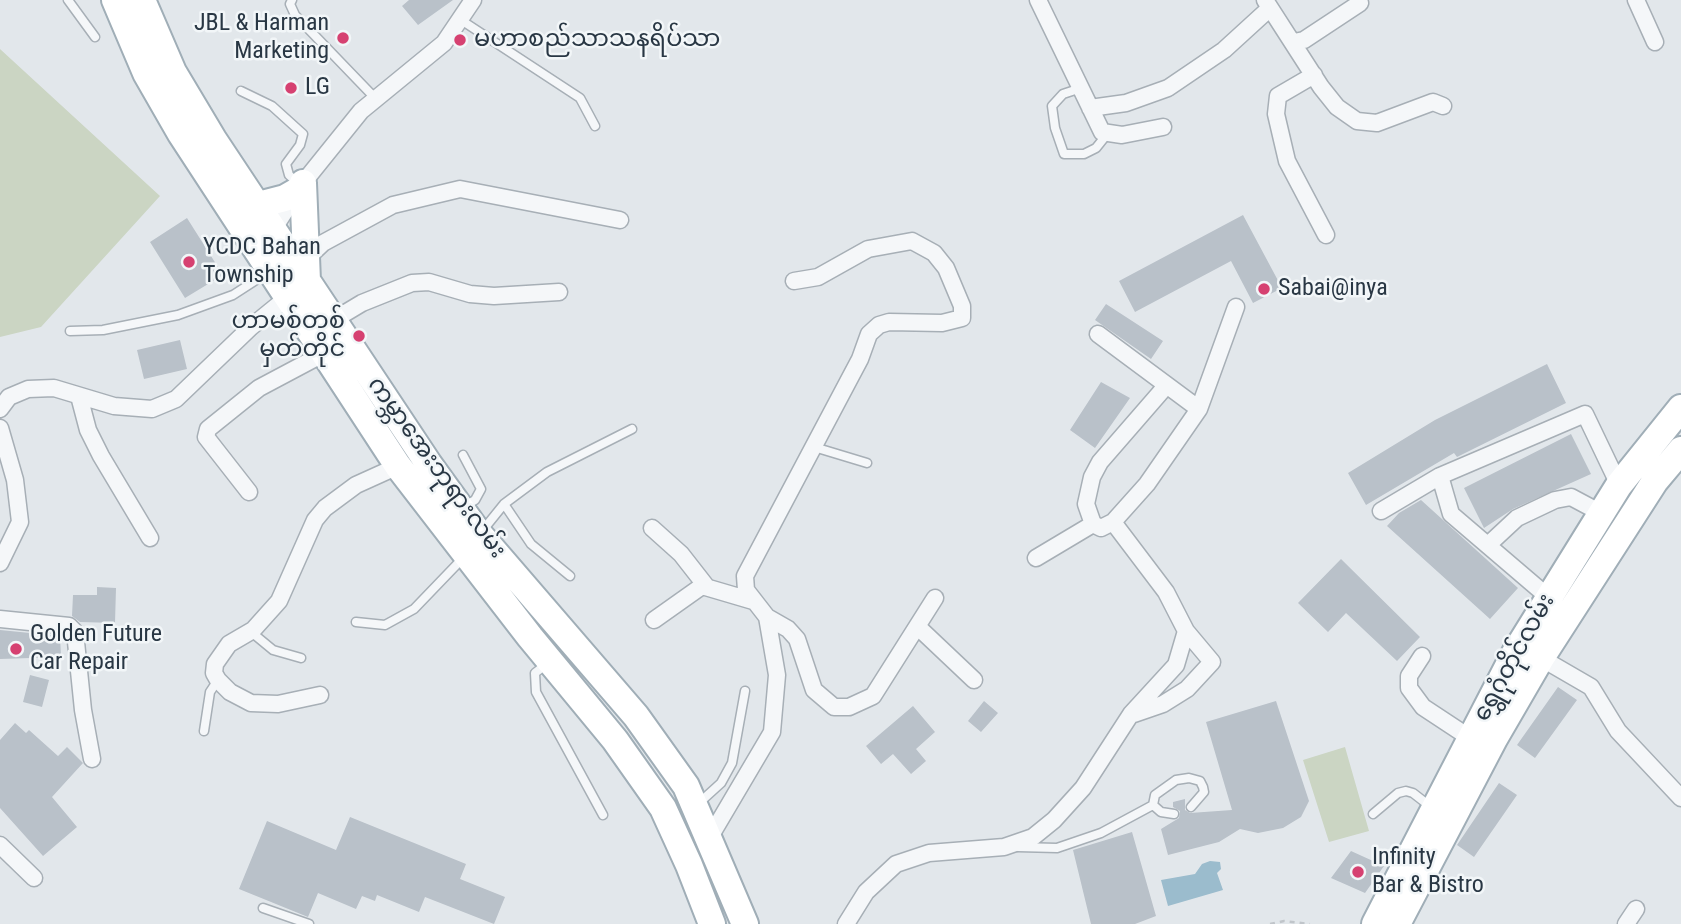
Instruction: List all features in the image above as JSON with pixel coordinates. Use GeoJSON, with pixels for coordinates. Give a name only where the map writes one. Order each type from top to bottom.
{"type":"FeatureCollection","features":[{"type":"Feature","properties":{"kind":"main road","name":"ကမ္ဘာအေးဘုရားလမ်း"},"geometry":{"type":"LineString","coordinates":[[115,0],[146,73],[263,238],[332,321],[461,509],[473,545],[530,637],[615,740],[663,808],[690,864],[712,924]]}},
{"type":"Feature","properties":{"kind":"main road","name":"ကမ္ဘာအေးဘုရားလမ်း"},"geometry":{"type":"LineString","coordinates":[[142,0],[173,72],[258,205],[270,272],[300,280]]}},
{"type":"Feature","properties":{"kind":"main road"},"geometry":{"type":"LineString","coordinates":[[258,205],[301,187],[300,280]]}},
{"type":"Feature","properties":{"kind":"main road","name":"ကမ္ဘာအေးဘုရားလမ်း"},"geometry":{"type":"LineString","coordinates":[[300,280],[323,354],[398,466],[473,545],[553,620],[652,737],[696,805],[745,924]]}},
{"type":"Feature","properties":{"kind":"main road","name":"ရွှေဂုံတိုင်လမ်း"},"geometry":{"type":"LineString","coordinates":[[1397,924],[1494,739],[1569,614],[1627,499],[1681,408]]}},
{"type":"Feature","properties":{"kind":"main road","name":"ရွှေဂုံတိုင်လမ်း"},"geometry":{"type":"LineString","coordinates":[[1375,924],[1470,738],[1548,596],[1601,513],[1627,499],[1681,450]]}},
{"type":"Feature","properties":{"kind":"main road"},"geometry":{"type":"LineString","coordinates":[[530,637],[553,620]]}},
{"type":"Feature","properties":{"kind":"main road"},"geometry":{"type":"LineString","coordinates":[[615,740],[652,737]]}},
{"type":"Feature","properties":{"kind":"street"},"geometry":{"type":"LineString","coordinates":[[263,238],[374,97],[431,55],[461,20],[473,0]]}},
{"type":"Feature","properties":{"kind":"street"},"geometry":{"type":"LineString","coordinates":[[1038,0],[1102,132],[1122,135],[1163,127]]}},
{"type":"Feature","properties":{"kind":"street"},"geometry":{"type":"LineString","coordinates":[[1636,0],[1655,42]]}},
{"type":"Feature","properties":{"kind":"street"},"geometry":{"type":"LineString","coordinates":[[1090,108],[1126,103],[1168,88],[1224,50],[1267,4],[1337,107],[1366,124],[1433,103],[1443,106]]}},
{"type":"Feature","properties":{"kind":"street"},"geometry":{"type":"LineString","coordinates":[[1294,42],[1304,40],[1360,4]]}},
{"type":"Feature","properties":{"kind":"street"},"geometry":{"type":"LineString","coordinates":[[1314,75],[1278,96],[1276,114],[1287,161],[1326,235]]}},
{"type":"Feature","properties":{"kind":"street"},"geometry":{"type":"LineString","coordinates":[[0,409],[9,397],[28,389],[54,388],[114,407],[152,410],[176,399],[300,280],[323,243],[393,205],[460,188],[620,220]]}},
{"type":"Feature","properties":{"kind":"street"},"geometry":{"type":"LineString","coordinates":[[794,281],[818,277],[868,249],[912,241],[934,253],[946,268],[962,306],[962,318],[956,322],[889,322],[879,325],[869,334],[860,359],[745,576],[746,590],[768,617],[797,639],[814,690],[834,707],[849,707],[873,696],[919,628],[935,598]]}},
{"type":"Feature","properties":{"kind":"street"},"geometry":{"type":"LineString","coordinates":[[332,321],[362,303],[412,283],[429,282],[470,294],[494,296],[559,292]]}},
{"type":"Feature","properties":{"kind":"street"},"geometry":{"type":"LineString","coordinates":[[1166,386],[1100,462],[1092,477],[1086,504],[1093,524],[1101,528],[1112,522],[1147,484],[1199,409],[1236,307]]}},
{"type":"Feature","properties":{"kind":"street"},"geometry":{"type":"LineString","coordinates":[[1098,334],[1199,409]]}},
{"type":"Feature","properties":{"kind":"street"},"geometry":{"type":"LineString","coordinates":[[249,492],[206,438],[208,429],[259,388],[323,354]]}},
{"type":"Feature","properties":{"kind":"street"},"geometry":{"type":"LineString","coordinates":[[79,396],[88,430],[150,538]]}},
{"type":"Feature","properties":{"kind":"street"},"geometry":{"type":"LineString","coordinates":[[1381,511],[1440,475],[1585,414],[1627,499]]}},
{"type":"Feature","properties":{"kind":"street"},"geometry":{"type":"LineString","coordinates":[[0,428],[15,480],[20,522],[0,563]]}},
{"type":"Feature","properties":{"kind":"street"},"geometry":{"type":"LineString","coordinates":[[320,695],[278,704],[251,703],[230,692],[214,673],[221,653],[250,631],[279,601],[315,520],[325,508],[356,485],[398,466]]}},
{"type":"Feature","properties":{"kind":"street"},"geometry":{"type":"LineString","coordinates":[[1440,475],[1451,514],[1569,614]]}},
{"type":"Feature","properties":{"kind":"street"},"geometry":{"type":"LineString","coordinates":[[1488,545],[1517,518],[1555,500],[1571,497],[1601,513]]}},
{"type":"Feature","properties":{"kind":"street"},"geometry":{"type":"LineString","coordinates":[[1112,522],[1166,592],[1186,631],[1212,662],[1210,668],[1187,689],[1163,704],[1131,714]]}},
{"type":"Feature","properties":{"kind":"street"},"geometry":{"type":"LineString","coordinates":[[1036,558],[1093,524]]}},
{"type":"Feature","properties":{"kind":"street"},"geometry":{"type":"LineString","coordinates":[[652,528],[681,554],[706,586],[753,601]]}},
{"type":"Feature","properties":{"kind":"street"},"geometry":{"type":"LineString","coordinates":[[654,620],[693,591],[706,586]]}},
{"type":"Feature","properties":{"kind":"street"},"geometry":{"type":"LineString","coordinates":[[710,836],[772,732],[777,675],[768,617]]}},
{"type":"Feature","properties":{"kind":"street"},"geometry":{"type":"LineString","coordinates":[[0,619],[69,626],[75,632],[83,710],[92,759]]}},
{"type":"Feature","properties":{"kind":"street"},"geometry":{"type":"LineString","coordinates":[[919,628],[974,680]]}},
{"type":"Feature","properties":{"kind":"street"},"geometry":{"type":"LineString","coordinates":[[846,924],[866,892],[897,864],[929,853],[1004,847],[1034,837],[1054,820],[1083,788],[1131,714],[1176,665],[1186,631]]}},
{"type":"Feature","properties":{"kind":"street"},"geometry":{"type":"LineString","coordinates":[[1422,656],[1409,676],[1409,688],[1423,707],[1470,738]]}},
{"type":"Feature","properties":{"kind":"street"},"geometry":{"type":"LineString","coordinates":[[1541,658],[1591,687],[1618,731],[1681,797]]}},
{"type":"Feature","properties":{"kind":"street"},"geometry":{"type":"LineString","coordinates":[[0,845],[34,878]]}},
{"type":"Feature","properties":{"kind":"street"},"geometry":{"type":"LineString","coordinates":[[1626,924],[1636,909]]}},
{"type":"Feature","properties":{"kind":"lane"},"geometry":{"type":"LineString","coordinates":[[68,0],[95,37]]}},
{"type":"Feature","properties":{"kind":"lane"},"geometry":{"type":"LineString","coordinates":[[292,0],[290,4],[295,15],[374,97]]}},
{"type":"Feature","properties":{"kind":"lane"},"geometry":{"type":"LineString","coordinates":[[461,20],[580,98],[596,126]]}},
{"type":"Feature","properties":{"kind":"lane"},"geometry":{"type":"LineString","coordinates":[[1081,88],[1063,94],[1052,106],[1055,128],[1064,154],[1084,154],[1096,148],[1108,133]]}},
{"type":"Feature","properties":{"kind":"lane"},"geometry":{"type":"LineString","coordinates":[[241,91],[272,106],[303,134],[300,145],[286,164],[289,175],[301,187]]}},
{"type":"Feature","properties":{"kind":"lane"},"geometry":{"type":"LineString","coordinates":[[70,331],[103,330],[178,315],[233,295],[270,272]]}},
{"type":"Feature","properties":{"kind":"lane"},"geometry":{"type":"LineString","coordinates":[[356,622],[385,625],[414,608],[473,545],[504,504],[547,471],[632,429]]}},
{"type":"Feature","properties":{"kind":"lane"},"geometry":{"type":"LineString","coordinates":[[814,447],[867,463]]}},
{"type":"Feature","properties":{"kind":"lane"},"geometry":{"type":"LineString","coordinates":[[461,509],[475,500],[481,489],[463,455]]}},
{"type":"Feature","properties":{"kind":"lane"},"geometry":{"type":"LineString","coordinates":[[504,504],[531,544],[570,576]]}},
{"type":"Feature","properties":{"kind":"lane"},"geometry":{"type":"LineString","coordinates":[[250,631],[273,650],[301,658]]}},
{"type":"Feature","properties":{"kind":"lane"},"geometry":{"type":"LineString","coordinates":[[550,661],[535,673],[536,692],[603,815]]}},
{"type":"Feature","properties":{"kind":"lane"},"geometry":{"type":"LineString","coordinates":[[204,731],[210,692],[218,680]]}},
{"type":"Feature","properties":{"kind":"lane"},"geometry":{"type":"LineString","coordinates":[[696,805],[721,783],[732,763],[745,691]]}},
{"type":"Feature","properties":{"kind":"lane"},"geometry":{"type":"LineString","coordinates":[[1153,805],[1155,795],[1163,786],[1189,778],[1200,781],[1204,792],[1191,807]]}},
{"type":"Feature","properties":{"kind":"lane"},"geometry":{"type":"LineString","coordinates":[[1373,814],[1398,793],[1406,791],[1434,808]]}},
{"type":"Feature","properties":{"kind":"lane"},"geometry":{"type":"LineString","coordinates":[[1004,847],[1057,848],[1101,833],[1153,805]]}},
{"type":"Feature","properties":{"kind":"lane"},"geometry":{"type":"LineString","coordinates":[[1153,805],[1161,812],[1174,814]]}},
{"type":"Feature","properties":{"kind":"lane"},"geometry":{"type":"LineString","coordinates":[[263,908],[309,924]]}},
{"type":"Feature","properties":{"kind":"lane"},"geometry":{"type":"LineString","coordinates":[[277,924],[282,914]]}},
{"type":"Feature","properties":{"kind":"path"},"geometry":{"type":"LineString","coordinates":[[1270,924],[1284,921],[1310,924]]}},
{"type":"Feature","properties":{"kind":"green space"},"geometry":{"type":"Polygon","coordinates":[[[0,49],[160,196],[41,327],[0,337],[0,49]]]}},
{"type":"Feature","properties":{"kind":"green space"},"geometry":{"type":"Polygon","coordinates":[[[1345,747],[1369,831],[1329,842],[1303,760],[1345,747]]]}},
{"type":"Feature","properties":{"kind":"water"},"geometry":{"type":"Polygon","coordinates":[[[1220,862],[1221,869],[1217,873],[1223,890],[1168,906],[1161,880],[1195,874],[1202,864],[1220,862]]]}},
{"type":"Feature","properties":{"kind":"building"},"geometry":{"type":"Polygon","coordinates":[[[409,0],[453,0],[418,25],[402,6],[409,0]]]}},
{"type":"Feature","properties":{"kind":"building"},"geometry":{"type":"Polygon","coordinates":[[[1243,215],[1282,288],[1253,303],[1231,261],[1135,312],[1119,281],[1243,215]]]}},
{"type":"Feature","properties":{"kind":"building"},"geometry":{"type":"Polygon","coordinates":[[[187,218],[223,275],[185,298],[150,242],[187,218]]]}},
{"type":"Feature","properties":{"kind":"building"},"geometry":{"type":"Polygon","coordinates":[[[1106,304],[1163,341],[1151,359],[1095,320],[1106,304]]]}},
{"type":"Feature","properties":{"kind":"building"},"geometry":{"type":"Polygon","coordinates":[[[180,340],[187,369],[144,379],[137,350],[180,340]]]}},
{"type":"Feature","properties":{"kind":"building"},"geometry":{"type":"Polygon","coordinates":[[[1547,364],[1566,403],[1457,457],[1454,453],[1366,505],[1348,473],[1435,420],[1547,364]]]}},
{"type":"Feature","properties":{"kind":"building"},"geometry":{"type":"Polygon","coordinates":[[[1101,382],[1130,398],[1095,448],[1070,430],[1101,382]]]}},
{"type":"Feature","properties":{"kind":"building"},"geometry":{"type":"Polygon","coordinates":[[[1571,434],[1591,474],[1513,509],[1484,528],[1464,488],[1571,434]]]}},
{"type":"Feature","properties":{"kind":"building"},"geometry":{"type":"Polygon","coordinates":[[[1421,500],[1518,588],[1490,619],[1387,526],[1399,513],[1421,500]]]}},
{"type":"Feature","properties":{"kind":"building"},"geometry":{"type":"Polygon","coordinates":[[[1341,559],[1420,637],[1397,661],[1346,613],[1328,632],[1298,603],[1341,559]]]}},
{"type":"Feature","properties":{"kind":"building"},"geometry":{"type":"Polygon","coordinates":[[[97,587],[116,588],[115,623],[80,622],[72,616],[73,595],[97,595],[97,587]]]}},
{"type":"Feature","properties":{"kind":"building"},"geometry":{"type":"Polygon","coordinates":[[[0,630],[60,636],[61,657],[0,659],[0,630]]]}},
{"type":"Feature","properties":{"kind":"building"},"geometry":{"type":"Polygon","coordinates":[[[30,675],[49,680],[42,707],[23,702],[30,675]]]}},
{"type":"Feature","properties":{"kind":"building"},"geometry":{"type":"Polygon","coordinates":[[[1558,687],[1577,700],[1535,758],[1517,745],[1558,687]]]}},
{"type":"Feature","properties":{"kind":"building"},"geometry":{"type":"Polygon","coordinates":[[[984,701],[998,713],[981,732],[968,721],[984,701]]]}},
{"type":"Feature","properties":{"kind":"building"},"geometry":{"type":"Polygon","coordinates":[[[1276,701],[1309,801],[1301,817],[1283,828],[1258,833],[1240,829],[1219,842],[1168,855],[1161,829],[1179,818],[1180,811],[1173,807],[1173,802],[1185,799],[1185,810],[1190,813],[1232,810],[1206,722],[1276,701]]]}},
{"type":"Feature","properties":{"kind":"building"},"geometry":{"type":"Polygon","coordinates":[[[913,706],[935,732],[916,749],[926,761],[911,774],[893,754],[881,764],[866,746],[913,706]]]}},
{"type":"Feature","properties":{"kind":"building"},"geometry":{"type":"Polygon","coordinates":[[[15,723],[26,733],[29,730],[58,756],[67,747],[83,763],[52,797],[77,827],[43,856],[0,808],[0,740],[15,723]]]}},
{"type":"Feature","properties":{"kind":"building"},"geometry":{"type":"Polygon","coordinates":[[[1499,783],[1517,795],[1474,857],[1457,845],[1499,783]]]}},
{"type":"Feature","properties":{"kind":"building"},"geometry":{"type":"Polygon","coordinates":[[[350,817],[466,864],[460,879],[505,897],[494,924],[425,897],[419,912],[377,895],[375,901],[362,896],[356,909],[318,893],[308,917],[239,889],[267,821],[336,850],[350,817]]]}},
{"type":"Feature","properties":{"kind":"building"},"geometry":{"type":"Polygon","coordinates":[[[1132,832],[1156,916],[1135,924],[1091,924],[1073,850],[1132,832]]]}},
{"type":"Feature","properties":{"kind":"building","name":"Infinity Bar & Bistro"},"geometry":{"type":"Polygon","coordinates":[[[1351,851],[1384,866],[1365,893],[1331,878],[1351,851]]]}},
{"type":"Feature","properties":{"kind":"place","name":"JBL & Harman Marketing"},"geometry":{"type":"Point","coordinates":[343,38]}},
{"type":"Feature","properties":{"kind":"place","name":"မဟာစည်သာသနရိပ်သာ"},"geometry":{"type":"Point","coordinates":[460,40]}},
{"type":"Feature","properties":{"kind":"place","name":"LG"},"geometry":{"type":"Point","coordinates":[291,88]}},
{"type":"Feature","properties":{"kind":"place","name":"YCDC Bahan Township"},"geometry":{"type":"Point","coordinates":[189,262]}},
{"type":"Feature","properties":{"kind":"place","name":"Sabai@inya"},"geometry":{"type":"Point","coordinates":[1264,289]}},
{"type":"Feature","properties":{"kind":"place","name":"ဟာမစ်တစ် မှတ်တိုင်"},"geometry":{"type":"Point","coordinates":[359,336]}},
{"type":"Feature","properties":{"kind":"place","name":"Golden Future Car Repair"},"geometry":{"type":"Point","coordinates":[16,649]}},
{"type":"Feature","properties":{"kind":"place","name":"Infinity Bar & Bistro"},"geometry":{"type":"Point","coordinates":[1358,872]}}]}
